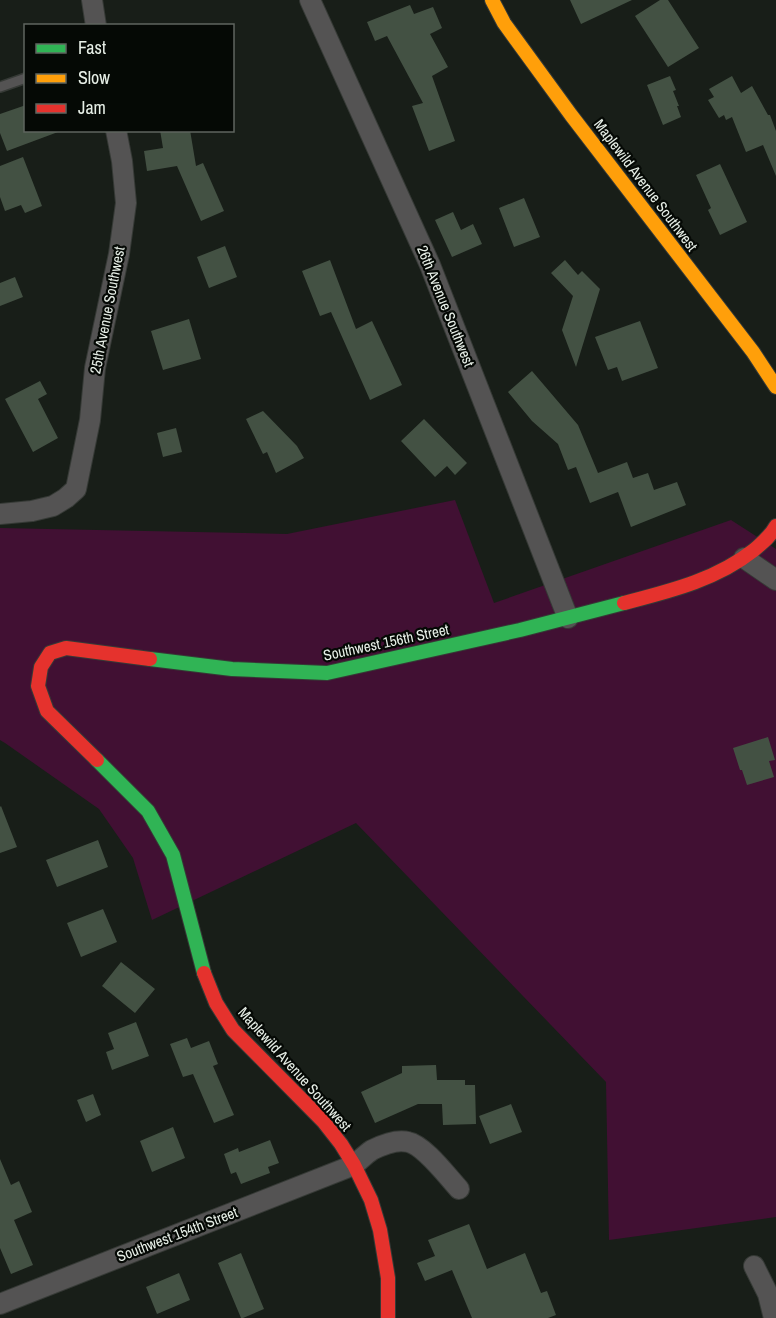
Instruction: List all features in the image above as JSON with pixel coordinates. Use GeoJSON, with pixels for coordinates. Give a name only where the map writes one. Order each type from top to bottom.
{"type":"FeatureCollection","features":[{"type":"Feature","properties":{"kind":"street"},"geometry":{"type":"LineString","coordinates":[[92,0],[96,24]]}},
{"type":"Feature","properties":{"kind":"street","name":"26th Avenue Southwest"},"geometry":{"type":"LineString","coordinates":[[310,0],[430,265],[568,618]]}},
{"type":"Feature","properties":{"kind":"street","name":"Maplewild Avenue Southwest"},"geometry":{"type":"LineString","coordinates":[[492,0],[504,23],[753,352],[776,387]]}},
{"type":"Feature","properties":{"kind":"street","name":"25th Avenue Southwest"},"geometry":{"type":"LineString","coordinates":[[0,514],[32,511],[53,506],[76,489],[90,420],[95,368],[119,254],[126,203],[116,132]]}},
{"type":"Feature","properties":{"kind":"street"},"geometry":{"type":"LineString","coordinates":[[776,526],[770,537],[744,558],[776,580]]}},
{"type":"Feature","properties":{"kind":"street","name":"Southwest 156th Street"},"geometry":{"type":"LineString","coordinates":[[47,711],[38,686],[41,666],[50,653],[66,648],[232,669],[327,673],[520,630],[679,589],[717,574],[744,558]]}},
{"type":"Feature","properties":{"kind":"street","name":"Maplewild Avenue Southwest"},"geometry":{"type":"LineString","coordinates":[[47,711],[147,812],[173,855],[201,966],[216,1003],[233,1030],[323,1121],[354,1165],[371,1200],[380,1230],[388,1278],[388,1318]]}},
{"type":"Feature","properties":{"kind":"street","name":"Southwest 154th Street"},"geometry":{"type":"LineString","coordinates":[[0,1304],[354,1165],[372,1150],[385,1145],[406,1141],[414,1144],[429,1156],[459,1188]]}},
{"type":"Feature","properties":{"kind":"street"},"geometry":{"type":"LineString","coordinates":[[754,1266],[768,1294],[774,1318]]}},
{"type":"Feature","properties":{"kind":"lane"},"geometry":{"type":"LineString","coordinates":[[0,87],[24,79]]}},
{"type":"Feature","properties":{"kind":"shaded area"},"geometry":{"type":"Polygon","coordinates":[[[455,500],[494,603],[731,520],[776,549],[776,1217],[609,1240],[606,1082],[356,823],[152,920],[133,858],[99,809],[0,740],[0,528],[287,534],[455,500]]]}},
{"type":"Feature","properties":{"kind":"building"},"geometry":{"type":"Polygon","coordinates":[[[570,0],[632,0],[581,24],[570,0]]]}},
{"type":"Feature","properties":{"kind":"building"},"geometry":{"type":"Polygon","coordinates":[[[660,0],[668,0],[699,48],[668,67],[635,16],[660,0]]]}},
{"type":"Feature","properties":{"kind":"building"},"geometry":{"type":"Polygon","coordinates":[[[410,5],[414,14],[433,7],[442,28],[430,34],[448,67],[432,76],[455,141],[429,151],[412,106],[423,103],[387,36],[375,41],[367,22],[410,5]]]}},
{"type":"Feature","properties":{"kind":"building"},"geometry":{"type":"Polygon","coordinates":[[[670,76],[676,90],[673,91],[681,117],[663,125],[647,85],[670,76]]]}},
{"type":"Feature","properties":{"kind":"building"},"geometry":{"type":"Polygon","coordinates":[[[732,76],[741,93],[752,86],[770,115],[776,131],[776,176],[763,145],[746,152],[732,117],[726,120],[724,115],[719,118],[708,100],[714,97],[709,89],[732,76]]]}},
{"type":"Feature","properties":{"kind":"building"},"geometry":{"type":"Polygon","coordinates":[[[24,106],[24,132],[58,132],[7,151],[0,133],[0,114],[24,106]]]}},
{"type":"Feature","properties":{"kind":"building"},"geometry":{"type":"Polygon","coordinates":[[[160,132],[190,132],[196,166],[203,163],[224,211],[201,221],[177,166],[147,171],[144,151],[163,148],[160,132]]]}},
{"type":"Feature","properties":{"kind":"building"},"geometry":{"type":"Polygon","coordinates":[[[23,157],[42,206],[25,213],[21,205],[5,211],[0,197],[0,166],[23,157]]]}},
{"type":"Feature","properties":{"kind":"building"},"geometry":{"type":"Polygon","coordinates":[[[720,164],[747,222],[720,235],[708,210],[711,208],[696,175],[720,164]]]}},
{"type":"Feature","properties":{"kind":"building"},"geometry":{"type":"Polygon","coordinates":[[[524,198],[540,237],[514,247],[499,208],[524,198]]]}},
{"type":"Feature","properties":{"kind":"building"},"geometry":{"type":"Polygon","coordinates":[[[453,212],[461,230],[473,224],[482,244],[452,257],[435,220],[453,212]]]}},
{"type":"Feature","properties":{"kind":"building"},"geometry":{"type":"Polygon","coordinates":[[[225,246],[237,277],[209,288],[197,257],[225,246]]]}},
{"type":"Feature","properties":{"kind":"building"},"geometry":{"type":"Polygon","coordinates":[[[330,260],[356,329],[372,321],[402,385],[370,400],[331,312],[320,316],[302,271],[330,260]]]}},
{"type":"Feature","properties":{"kind":"building"},"geometry":{"type":"Polygon","coordinates":[[[565,260],[578,275],[582,271],[600,289],[576,367],[562,330],[573,296],[551,273],[565,260]]]}},
{"type":"Feature","properties":{"kind":"building"},"geometry":{"type":"Polygon","coordinates":[[[15,277],[23,297],[0,306],[0,283],[15,277]]]}},
{"type":"Feature","properties":{"kind":"building"},"geometry":{"type":"Polygon","coordinates":[[[189,319],[201,359],[163,370],[151,331],[189,319]]]}},
{"type":"Feature","properties":{"kind":"building"},"geometry":{"type":"Polygon","coordinates":[[[640,321],[658,368],[622,381],[617,367],[608,370],[595,337],[640,321]]]}},
{"type":"Feature","properties":{"kind":"building"},"geometry":{"type":"Polygon","coordinates":[[[532,371],[578,425],[598,473],[627,462],[633,478],[648,473],[654,490],[677,482],[686,505],[631,527],[618,492],[590,503],[576,467],[568,470],[558,444],[532,421],[508,392],[532,371]]]}},
{"type":"Feature","properties":{"kind":"building"},"geometry":{"type":"Polygon","coordinates":[[[40,381],[47,394],[38,399],[58,438],[33,452],[5,399],[40,381]]]}},
{"type":"Feature","properties":{"kind":"building"},"geometry":{"type":"Polygon","coordinates":[[[263,411],[297,446],[304,458],[276,473],[267,452],[263,454],[246,419],[263,411]]]}},
{"type":"Feature","properties":{"kind":"building"},"geometry":{"type":"Polygon","coordinates":[[[424,419],[467,463],[455,475],[447,466],[435,477],[401,441],[424,419]]]}},
{"type":"Feature","properties":{"kind":"building"},"geometry":{"type":"Polygon","coordinates":[[[176,428],[182,452],[163,457],[157,433],[176,428]]]}},
{"type":"Feature","properties":{"kind":"building"},"geometry":{"type":"Polygon","coordinates":[[[768,737],[775,760],[769,761],[774,777],[747,785],[733,748],[768,737]]]}},
{"type":"Feature","properties":{"kind":"building"},"geometry":{"type":"Polygon","coordinates":[[[0,807],[17,847],[0,853],[0,807]]]}},
{"type":"Feature","properties":{"kind":"building"},"geometry":{"type":"Polygon","coordinates":[[[98,840],[108,867],[57,887],[46,860],[98,840]]]}},
{"type":"Feature","properties":{"kind":"building"},"geometry":{"type":"Polygon","coordinates":[[[103,909],[117,942],[81,957],[67,923],[103,909]]]}},
{"type":"Feature","properties":{"kind":"building"},"geometry":{"type":"Polygon","coordinates":[[[121,962],[155,989],[135,1013],[102,986],[121,962]]]}},
{"type":"Feature","properties":{"kind":"building"},"geometry":{"type":"Polygon","coordinates":[[[136,1022],[149,1056],[112,1070],[106,1052],[114,1049],[108,1033],[136,1022]]]}},
{"type":"Feature","properties":{"kind":"building"},"geometry":{"type":"Polygon","coordinates":[[[187,1038],[191,1048],[209,1041],[218,1064],[213,1066],[234,1115],[214,1123],[193,1074],[183,1077],[170,1044],[187,1038]]]}},
{"type":"Feature","properties":{"kind":"building"},"geometry":{"type":"Polygon","coordinates":[[[436,1065],[437,1080],[465,1080],[465,1085],[475,1085],[476,1124],[443,1125],[442,1104],[418,1104],[375,1123],[361,1092],[402,1073],[402,1066],[436,1065]]]}},
{"type":"Feature","properties":{"kind":"building"},"geometry":{"type":"Polygon","coordinates":[[[93,1094],[101,1115],[86,1122],[77,1100],[93,1094]]]}},
{"type":"Feature","properties":{"kind":"building"},"geometry":{"type":"Polygon","coordinates":[[[511,1104],[522,1132],[490,1144],[479,1116],[511,1104]]]}},
{"type":"Feature","properties":{"kind":"building"},"geometry":{"type":"Polygon","coordinates":[[[173,1127],[185,1158],[152,1172],[140,1141],[173,1127]]]}},
{"type":"Feature","properties":{"kind":"building"},"geometry":{"type":"Polygon","coordinates":[[[270,1140],[279,1163],[268,1167],[270,1173],[241,1184],[236,1172],[231,1174],[224,1154],[238,1148],[239,1152],[270,1140]]]}},
{"type":"Feature","properties":{"kind":"building"},"geometry":{"type":"Polygon","coordinates":[[[0,1159],[11,1185],[19,1181],[32,1212],[14,1220],[33,1265],[11,1274],[0,1248],[0,1159]]]}},
{"type":"Feature","properties":{"kind":"building"},"geometry":{"type":"Polygon","coordinates":[[[469,1224],[487,1269],[525,1253],[541,1293],[547,1291],[556,1315],[548,1318],[472,1318],[452,1270],[425,1281],[417,1263],[435,1256],[428,1240],[469,1224]]]}},
{"type":"Feature","properties":{"kind":"building"},"geometry":{"type":"Polygon","coordinates":[[[241,1253],[264,1309],[243,1318],[241,1318],[218,1263],[241,1253]]]}},
{"type":"Feature","properties":{"kind":"building"},"geometry":{"type":"Polygon","coordinates":[[[179,1273],[190,1300],[157,1314],[146,1287],[179,1273]]]}},
{"type":"Feature","properties":{"kind":"traffic: fast"},"geometry":{"type":"LineString","coordinates":[[150,659],[232,669],[327,673],[520,630],[624,603]]}},
{"type":"Feature","properties":{"kind":"traffic: fast"},"geometry":{"type":"LineString","coordinates":[[97,760],[148,811],[173,855],[204,973]]}},
{"type":"Feature","properties":{"kind":"traffic: slow"},"geometry":{"type":"LineString","coordinates":[[492,0],[504,23],[571,115],[753,352],[776,387]]}},
{"type":"Feature","properties":{"kind":"traffic: jam"},"geometry":{"type":"LineString","coordinates":[[624,603],[692,583],[724,569],[754,550],[776,526]]}},
{"type":"Feature","properties":{"kind":"traffic: jam"},"geometry":{"type":"LineString","coordinates":[[97,760],[47,711],[38,686],[41,667],[50,653],[66,648],[150,659]]}},
{"type":"Feature","properties":{"kind":"traffic: jam"},"geometry":{"type":"LineString","coordinates":[[204,973],[216,1003],[233,1030],[323,1121],[354,1165],[371,1200],[380,1230],[388,1278],[388,1318]]}}]}
